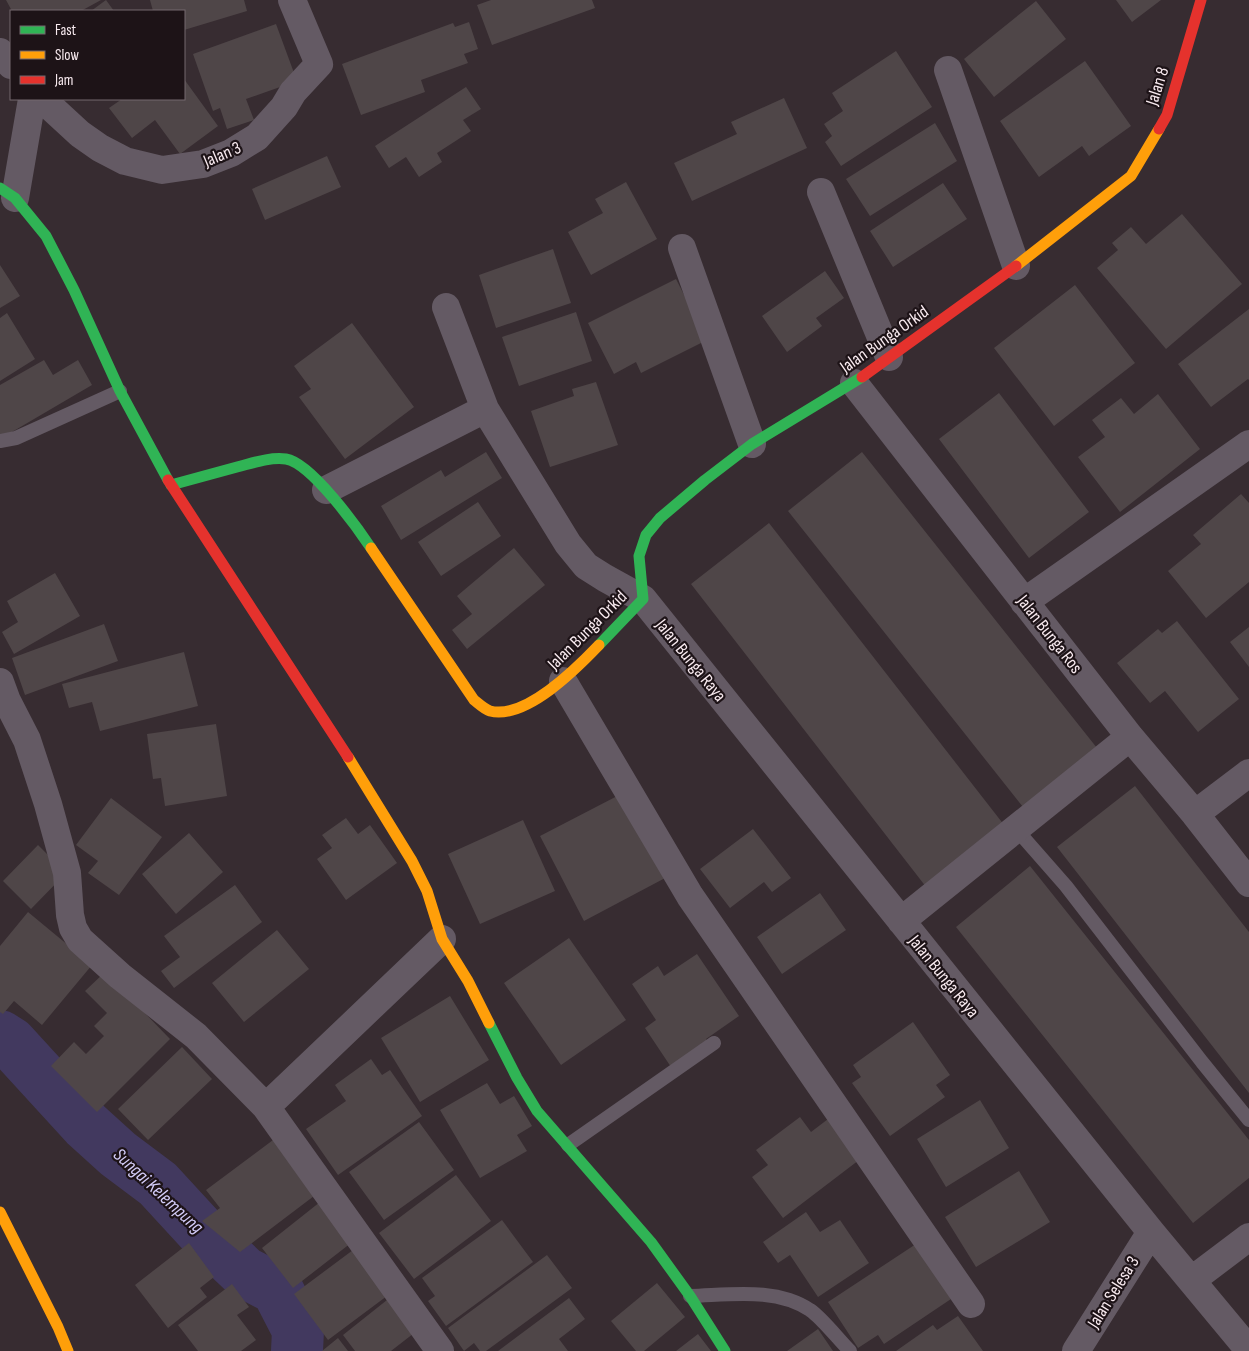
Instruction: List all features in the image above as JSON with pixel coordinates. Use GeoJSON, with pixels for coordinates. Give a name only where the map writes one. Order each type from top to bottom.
{"type":"FeatureCollection","features":[{"type":"Feature","properties":{"kind":"street","name":"Jalan 3"},"geometry":{"type":"LineString","coordinates":[[43,100],[80,134],[100,148],[125,161],[162,170],[203,164],[231,153],[257,137],[284,107],[293,92],[319,64],[292,0]]}},
{"type":"Feature","properties":{"kind":"street","name":"Jalan 8"},"geometry":{"type":"LineString","coordinates":[[1132,176],[1167,114],[1201,0]]}},
{"type":"Feature","properties":{"kind":"street"},"geometry":{"type":"LineString","coordinates":[[0,52],[10,64]]}},
{"type":"Feature","properties":{"kind":"street"},"geometry":{"type":"LineString","coordinates":[[948,70],[1016,266]]}},
{"type":"Feature","properties":{"kind":"street"},"geometry":{"type":"LineString","coordinates":[[32,100],[8,193],[46,236],[74,290],[120,391],[171,485],[347,756],[412,861],[427,891],[442,939],[468,981],[537,1112],[568,1145],[651,1242],[690,1296],[725,1351]]}},
{"type":"Feature","properties":{"kind":"street","name":"Jalan Bunga Orkid"},"geometry":{"type":"LineString","coordinates":[[171,485],[269,459],[287,459],[302,466],[326,490],[357,527],[474,700],[490,711],[501,713],[526,706],[563,680],[643,600],[639,556],[646,535],[660,518],[752,444],[854,383],[1016,266],[1132,176]]}},
{"type":"Feature","properties":{"kind":"street"},"geometry":{"type":"LineString","coordinates":[[820,192],[889,358]]}},
{"type":"Feature","properties":{"kind":"street"},"geometry":{"type":"LineString","coordinates":[[682,248],[752,444]]}},
{"type":"Feature","properties":{"kind":"street"},"geometry":{"type":"LineString","coordinates":[[446,307],[485,409],[568,544],[586,566],[643,600]]}},
{"type":"Feature","properties":{"kind":"street","name":"Jalan Bunga Ros"},"geometry":{"type":"LineString","coordinates":[[854,383],[1130,737],[1195,814],[1249,883]]}},
{"type":"Feature","properties":{"kind":"street"},"geometry":{"type":"LineString","coordinates":[[326,490],[485,409]]}},
{"type":"Feature","properties":{"kind":"street"},"geometry":{"type":"LineString","coordinates":[[1024,602],[1249,444]]}},
{"type":"Feature","properties":{"kind":"street","name":"Jalan Bunga Raya"},"geometry":{"type":"LineString","coordinates":[[643,600],[1151,1232],[1249,1350]]}},
{"type":"Feature","properties":{"kind":"street"},"geometry":{"type":"LineString","coordinates":[[563,680],[690,896],[972,1304]]}},
{"type":"Feature","properties":{"kind":"street"},"geometry":{"type":"LineString","coordinates":[[0,682],[7,701],[27,740],[48,804],[67,873],[70,915],[76,934],[80,940],[120,976],[196,1036],[266,1106],[433,1348]]}},
{"type":"Feature","properties":{"kind":"street"},"geometry":{"type":"LineString","coordinates":[[901,922],[1130,737]]}},
{"type":"Feature","properties":{"kind":"street"},"geometry":{"type":"LineString","coordinates":[[1195,814],[1249,773]]}},
{"type":"Feature","properties":{"kind":"street"},"geometry":{"type":"LineString","coordinates":[[266,1106],[442,939]]}},
{"type":"Feature","properties":{"kind":"street"},"geometry":{"type":"LineString","coordinates":[[0,1212],[58,1327],[68,1351]]}},
{"type":"Feature","properties":{"kind":"street","name":"Jalan Selesa 3"},"geometry":{"type":"LineString","coordinates":[[1076,1351],[1151,1232]]}},
{"type":"Feature","properties":{"kind":"street"},"geometry":{"type":"LineString","coordinates":[[1192,1280],[1249,1237]]}},
{"type":"Feature","properties":{"kind":"lane"},"geometry":{"type":"LineString","coordinates":[[0,441],[16,438],[120,391]]}},
{"type":"Feature","properties":{"kind":"lane"},"geometry":{"type":"LineString","coordinates":[[1016,829],[1066,886],[1196,1055],[1249,1120]]}},
{"type":"Feature","properties":{"kind":"lane"},"geometry":{"type":"LineString","coordinates":[[568,1145],[714,1043]]}},
{"type":"Feature","properties":{"kind":"lane"},"geometry":{"type":"LineString","coordinates":[[690,1296],[766,1294],[787,1299],[811,1310],[850,1351]]}},
{"type":"Feature","properties":{"kind":"building"},"geometry":{"type":"Polygon","coordinates":[[[6,0],[101,0],[83,10],[11,10],[6,0]]]}},
{"type":"Feature","properties":{"kind":"building"},"geometry":{"type":"Polygon","coordinates":[[[106,0],[113,10],[92,10],[106,0]]]}},
{"type":"Feature","properties":{"kind":"building"},"geometry":{"type":"Polygon","coordinates":[[[150,0],[244,0],[247,11],[185,30],[185,10],[153,10],[150,0]]]}},
{"type":"Feature","properties":{"kind":"building"},"geometry":{"type":"Polygon","coordinates":[[[491,0],[592,0],[595,8],[492,45],[477,5],[491,0]]]}},
{"type":"Feature","properties":{"kind":"building"},"geometry":{"type":"Polygon","coordinates":[[[1116,0],[1161,0],[1132,22],[1116,0]]]}},
{"type":"Feature","properties":{"kind":"building"},"geometry":{"type":"Polygon","coordinates":[[[1036,1],[1066,39],[994,97],[964,59],[1036,1]]]}},
{"type":"Feature","properties":{"kind":"building"},"geometry":{"type":"Polygon","coordinates":[[[469,22],[478,49],[464,54],[468,63],[421,80],[425,92],[361,115],[342,64],[453,23],[455,27],[469,22]]]}},
{"type":"Feature","properties":{"kind":"building"},"geometry":{"type":"Polygon","coordinates":[[[276,24],[297,81],[246,99],[254,120],[227,129],[220,108],[213,111],[193,54],[276,24]]]}},
{"type":"Feature","properties":{"kind":"building"},"geometry":{"type":"Polygon","coordinates":[[[896,51],[932,107],[841,166],[825,142],[832,136],[824,124],[843,111],[832,93],[896,51]]]}},
{"type":"Feature","properties":{"kind":"building"},"geometry":{"type":"Polygon","coordinates":[[[1085,61],[1131,126],[1089,156],[1082,146],[1039,177],[1000,121],[1085,61]]]}},
{"type":"Feature","properties":{"kind":"building"},"geometry":{"type":"Polygon","coordinates":[[[185,80],[218,126],[180,154],[155,120],[132,138],[109,108],[121,100],[185,100],[185,80]]]}},
{"type":"Feature","properties":{"kind":"building"},"geometry":{"type":"Polygon","coordinates":[[[466,87],[481,109],[463,120],[471,131],[437,153],[442,162],[419,177],[406,157],[389,168],[375,146],[466,87]]]}},
{"type":"Feature","properties":{"kind":"building"},"geometry":{"type":"Polygon","coordinates":[[[784,98],[807,148],[692,201],[674,163],[737,134],[731,122],[784,98]]]}},
{"type":"Feature","properties":{"kind":"building"},"geometry":{"type":"Polygon","coordinates":[[[935,123],[957,161],[870,216],[846,179],[935,123]]]}},
{"type":"Feature","properties":{"kind":"building"},"geometry":{"type":"Polygon","coordinates":[[[327,156],[341,187],[265,220],[252,189],[327,156]]]}},
{"type":"Feature","properties":{"kind":"building"},"geometry":{"type":"Polygon","coordinates":[[[626,182],[657,239],[591,275],[568,232],[603,213],[595,199],[626,182]]]}},
{"type":"Feature","properties":{"kind":"building"},"geometry":{"type":"Polygon","coordinates":[[[943,183],[967,219],[893,267],[870,231],[943,183]]]}},
{"type":"Feature","properties":{"kind":"building"},"geometry":{"type":"Polygon","coordinates":[[[1182,214],[1242,284],[1166,349],[1097,268],[1118,250],[1112,243],[1131,227],[1146,244],[1182,214]]]}},
{"type":"Feature","properties":{"kind":"building"},"geometry":{"type":"Polygon","coordinates":[[[553,249],[571,303],[496,328],[479,275],[553,249]]]}},
{"type":"Feature","properties":{"kind":"building"},"geometry":{"type":"Polygon","coordinates":[[[0,265],[20,296],[0,308],[0,265]]]}},
{"type":"Feature","properties":{"kind":"building"},"geometry":{"type":"Polygon","coordinates":[[[825,271],[844,298],[816,318],[822,326],[787,352],[762,316],[825,271]]]}},
{"type":"Feature","properties":{"kind":"building"},"geometry":{"type":"Polygon","coordinates":[[[676,279],[707,340],[641,373],[636,362],[614,374],[588,323],[676,279]]]}},
{"type":"Feature","properties":{"kind":"building"},"geometry":{"type":"Polygon","coordinates":[[[1075,285],[1135,363],[1054,426],[994,348],[1075,285]]]}},
{"type":"Feature","properties":{"kind":"building"},"geometry":{"type":"Polygon","coordinates":[[[1249,309],[1249,380],[1211,407],[1178,364],[1249,309]]]}},
{"type":"Feature","properties":{"kind":"building"},"geometry":{"type":"Polygon","coordinates":[[[576,312],[592,361],[519,386],[502,337],[576,312]]]}},
{"type":"Feature","properties":{"kind":"building"},"geometry":{"type":"Polygon","coordinates":[[[7,313],[35,359],[0,381],[0,318],[7,313]]]}},
{"type":"Feature","properties":{"kind":"building"},"geometry":{"type":"Polygon","coordinates":[[[352,323],[414,407],[345,459],[299,397],[311,389],[294,366],[352,323]]]}},
{"type":"Feature","properties":{"kind":"building"},"geometry":{"type":"Polygon","coordinates":[[[44,360],[53,375],[78,360],[92,385],[0,439],[0,385],[44,360]]]}},
{"type":"Feature","properties":{"kind":"building"},"geometry":{"type":"Polygon","coordinates":[[[596,382],[618,445],[550,467],[531,411],[574,396],[572,389],[596,382]]]}},
{"type":"Feature","properties":{"kind":"building"},"geometry":{"type":"Polygon","coordinates":[[[999,393],[1089,512],[1029,558],[939,439],[999,393]]]}},
{"type":"Feature","properties":{"kind":"building"},"geometry":{"type":"Polygon","coordinates":[[[1158,394],[1200,449],[1120,512],[1078,457],[1105,437],[1092,420],[1121,398],[1134,414],[1158,394]]]}},
{"type":"Feature","properties":{"kind":"building"},"geometry":{"type":"Polygon","coordinates":[[[486,452],[502,478],[401,540],[381,506],[441,470],[445,477],[486,452]]]}},
{"type":"Feature","properties":{"kind":"building"},"geometry":{"type":"Polygon","coordinates":[[[862,452],[1097,748],[1023,807],[788,511],[862,452]]]}},
{"type":"Feature","properties":{"kind":"building"},"geometry":{"type":"Polygon","coordinates":[[[1241,494],[1249,503],[1249,582],[1206,618],[1168,571],[1201,544],[1193,535],[1241,494]]]}},
{"type":"Feature","properties":{"kind":"building"},"geometry":{"type":"Polygon","coordinates":[[[478,502],[501,536],[441,576],[418,542],[478,502]]]}},
{"type":"Feature","properties":{"kind":"building"},"geometry":{"type":"Polygon","coordinates":[[[769,523],[1008,830],[930,892],[691,584],[769,523]]]}},
{"type":"Feature","properties":{"kind":"building"},"geometry":{"type":"Polygon","coordinates":[[[514,548],[545,585],[467,649],[452,630],[472,614],[457,596],[514,548]]]}},
{"type":"Feature","properties":{"kind":"building"},"geometry":{"type":"Polygon","coordinates":[[[55,573],[80,616],[14,654],[2,632],[18,622],[7,601],[55,573]]]}},
{"type":"Feature","properties":{"kind":"building"},"geometry":{"type":"Polygon","coordinates":[[[1177,621],[1239,699],[1198,732],[1165,691],[1150,703],[1117,663],[1158,629],[1162,633],[1177,621]]]}},
{"type":"Feature","properties":{"kind":"building"},"geometry":{"type":"Polygon","coordinates":[[[104,624],[118,661],[25,695],[12,658],[104,624]]]}},
{"type":"Feature","properties":{"kind":"building"},"geometry":{"type":"Polygon","coordinates":[[[1249,627],[1249,667],[1230,642],[1249,627]]]}},
{"type":"Feature","properties":{"kind":"building"},"geometry":{"type":"Polygon","coordinates":[[[184,652],[198,706],[100,731],[92,702],[69,708],[62,684],[184,652]]]}},
{"type":"Feature","properties":{"kind":"building"},"geometry":{"type":"Polygon","coordinates":[[[216,724],[227,796],[165,806],[161,778],[153,779],[147,734],[216,724]]]}},
{"type":"Feature","properties":{"kind":"building"},"geometry":{"type":"Polygon","coordinates":[[[1135,786],[1249,932],[1249,1093],[1057,847],[1135,786]]]}},
{"type":"Feature","properties":{"kind":"building"},"geometry":{"type":"Polygon","coordinates":[[[623,793],[667,877],[584,921],[540,836],[623,793]]]}},
{"type":"Feature","properties":{"kind":"building"},"geometry":{"type":"Polygon","coordinates":[[[111,798],[162,837],[119,895],[88,873],[98,861],[76,845],[111,798]]]}},
{"type":"Feature","properties":{"kind":"building"},"geometry":{"type":"Polygon","coordinates":[[[346,818],[358,834],[370,825],[397,863],[346,900],[317,859],[332,848],[322,835],[346,818]]]}},
{"type":"Feature","properties":{"kind":"building"},"geometry":{"type":"Polygon","coordinates":[[[523,820],[555,891],[480,924],[448,854],[523,820]]]}},
{"type":"Feature","properties":{"kind":"building"},"geometry":{"type":"Polygon","coordinates":[[[753,829],[791,878],[772,892],[764,882],[730,908],[700,869],[753,829]]]}},
{"type":"Feature","properties":{"kind":"building"},"geometry":{"type":"Polygon","coordinates":[[[189,833],[223,872],[176,914],[142,874],[189,833]]]}},
{"type":"Feature","properties":{"kind":"building"},"geometry":{"type":"Polygon","coordinates":[[[38,845],[66,873],[31,909],[3,881],[38,845]]]}},
{"type":"Feature","properties":{"kind":"building"},"geometry":{"type":"Polygon","coordinates":[[[1030,866],[1249,1140],[1249,1178],[1193,1223],[956,927],[1030,866]]]}},
{"type":"Feature","properties":{"kind":"building"},"geometry":{"type":"Polygon","coordinates":[[[235,885],[262,922],[174,988],[161,971],[180,957],[164,936],[235,885]]]}},
{"type":"Feature","properties":{"kind":"building"},"geometry":{"type":"Polygon","coordinates":[[[820,893],[846,930],[782,974],[757,937],[820,893]]]}},
{"type":"Feature","properties":{"kind":"building"},"geometry":{"type":"Polygon","coordinates":[[[28,912],[92,965],[42,1025],[14,1001],[3,1014],[0,1012],[0,946],[28,912]]]}},
{"type":"Feature","properties":{"kind":"building"},"geometry":{"type":"Polygon","coordinates":[[[277,930],[309,969],[244,1022],[212,983],[277,930]]]}},
{"type":"Feature","properties":{"kind":"building"},"geometry":{"type":"Polygon","coordinates":[[[569,938],[626,1020],[561,1065],[504,983],[569,938]]]}},
{"type":"Feature","properties":{"kind":"building"},"geometry":{"type":"Polygon","coordinates":[[[697,954],[739,1016],[706,1039],[710,1045],[673,1070],[645,1028],[656,1020],[632,984],[658,966],[664,976],[697,954]]]}},
{"type":"Feature","properties":{"kind":"building"},"geometry":{"type":"Polygon","coordinates":[[[105,972],[170,1039],[97,1112],[51,1066],[74,1042],[86,1054],[104,1036],[94,1026],[107,1013],[85,991],[105,972]]]}},
{"type":"Feature","properties":{"kind":"building"},"geometry":{"type":"Polygon","coordinates":[[[450,996],[489,1060],[420,1102],[381,1038],[450,996]]]}},
{"type":"Feature","properties":{"kind":"building"},"geometry":{"type":"Polygon","coordinates":[[[913,1022],[950,1075],[936,1085],[945,1097],[890,1136],[852,1083],[861,1077],[853,1065],[913,1022]]]}},
{"type":"Feature","properties":{"kind":"building"},"geometry":{"type":"Polygon","coordinates":[[[182,1047],[212,1079],[148,1140],[118,1109],[182,1047]]]}},
{"type":"Feature","properties":{"kind":"building"},"geometry":{"type":"Polygon","coordinates":[[[371,1059],[382,1075],[390,1070],[422,1116],[338,1175],[306,1129],[346,1101],[335,1085],[371,1059]]]}},
{"type":"Feature","properties":{"kind":"building"},"geometry":{"type":"Polygon","coordinates":[[[487,1083],[500,1104],[514,1096],[532,1126],[517,1135],[527,1151],[480,1178],[440,1110],[487,1083]]]}},
{"type":"Feature","properties":{"kind":"building"},"geometry":{"type":"Polygon","coordinates":[[[980,1100],[1009,1148],[946,1187],[917,1139],[980,1100]]]}},
{"type":"Feature","properties":{"kind":"building"},"geometry":{"type":"Polygon","coordinates":[[[832,1116],[863,1157],[783,1218],[752,1177],[768,1165],[756,1150],[800,1117],[811,1132],[832,1116]]]}},
{"type":"Feature","properties":{"kind":"building"},"geometry":{"type":"Polygon","coordinates":[[[419,1122],[454,1170],[384,1220],[349,1172],[419,1122]]]}},
{"type":"Feature","properties":{"kind":"building"},"geometry":{"type":"Polygon","coordinates":[[[273,1140],[314,1196],[240,1252],[202,1221],[220,1208],[206,1190],[273,1140]]]}},
{"type":"Feature","properties":{"kind":"building"},"geometry":{"type":"Polygon","coordinates":[[[1019,1171],[1050,1222],[976,1267],[945,1217],[1019,1171]]]}},
{"type":"Feature","properties":{"kind":"building"},"geometry":{"type":"Polygon","coordinates":[[[456,1175],[491,1221],[414,1279],[379,1233],[456,1175]]]}},
{"type":"Feature","properties":{"kind":"building"},"geometry":{"type":"Polygon","coordinates":[[[320,1202],[351,1243],[293,1288],[262,1248],[320,1202]]]}},
{"type":"Feature","properties":{"kind":"building"},"geometry":{"type":"Polygon","coordinates":[[[806,1212],[820,1232],[840,1220],[869,1263],[818,1297],[790,1255],[778,1263],[763,1242],[806,1212]]]}},
{"type":"Feature","properties":{"kind":"building"},"geometry":{"type":"Polygon","coordinates":[[[502,1220],[533,1262],[446,1326],[428,1301],[435,1296],[422,1278],[502,1220]]]}},
{"type":"Feature","properties":{"kind":"building"},"geometry":{"type":"Polygon","coordinates":[[[189,1243],[214,1277],[200,1288],[207,1297],[168,1328],[135,1285],[189,1243]]]}},
{"type":"Feature","properties":{"kind":"building"},"geometry":{"type":"Polygon","coordinates":[[[916,1244],[951,1299],[884,1344],[878,1335],[858,1348],[828,1302],[916,1244]]]}},
{"type":"Feature","properties":{"kind":"building"},"geometry":{"type":"Polygon","coordinates":[[[353,1250],[387,1296],[328,1340],[294,1294],[353,1250]]]}},
{"type":"Feature","properties":{"kind":"building"},"geometry":{"type":"Polygon","coordinates":[[[547,1255],[572,1288],[486,1351],[480,1351],[474,1343],[464,1351],[448,1328],[547,1255]]]}},
{"type":"Feature","properties":{"kind":"building"},"geometry":{"type":"Polygon","coordinates":[[[657,1283],[685,1317],[644,1351],[636,1351],[611,1321],[657,1283]]]}},
{"type":"Feature","properties":{"kind":"building"},"geometry":{"type":"Polygon","coordinates":[[[232,1284],[249,1307],[237,1315],[256,1340],[241,1351],[198,1351],[178,1325],[232,1284]]]}},
{"type":"Feature","properties":{"kind":"building"},"geometry":{"type":"Polygon","coordinates":[[[392,1296],[418,1330],[391,1351],[355,1351],[343,1335],[392,1296]]]}},
{"type":"Feature","properties":{"kind":"building"},"geometry":{"type":"Polygon","coordinates":[[[569,1298],[585,1319],[559,1339],[568,1351],[498,1351],[569,1298]]]}},
{"type":"Feature","properties":{"kind":"building"},"geometry":{"type":"Polygon","coordinates":[[[958,1316],[983,1351],[896,1351],[933,1325],[937,1330],[958,1316]]]}},
{"type":"Feature","properties":{"kind":"building"},"geometry":{"type":"Polygon","coordinates":[[[818,1329],[833,1351],[787,1351],[818,1329]]]}},
{"type":"Feature","properties":{"kind":"building"},"geometry":{"type":"Polygon","coordinates":[[[698,1334],[711,1351],[676,1351],[698,1334]]]}},
{"type":"Feature","properties":{"kind":"building"},"geometry":{"type":"Polygon","coordinates":[[[338,1338],[348,1351],[322,1351],[338,1338]]]}},
{"type":"Feature","properties":{"kind":"waterway","name":"Sungai Kelempung"},"geometry":{"type":"LineString","coordinates":[[0,1036],[11,1043],[86,1125],[118,1154],[158,1184],[204,1234],[244,1272],[277,1289],[298,1330],[297,1351]]}},
{"type":"Feature","properties":{"kind":"traffic: fast"},"geometry":{"type":"LineString","coordinates":[[0,188],[15,198],[46,236],[74,290],[120,391],[168,480]]}},
{"type":"Feature","properties":{"kind":"traffic: fast"},"geometry":{"type":"LineString","coordinates":[[599,645],[643,599],[639,556],[646,535],[660,518],[752,444],[862,377]]}},
{"type":"Feature","properties":{"kind":"traffic: fast"},"geometry":{"type":"LineString","coordinates":[[171,485],[261,461],[286,459],[296,463],[320,483],[345,512],[371,548]]}},
{"type":"Feature","properties":{"kind":"traffic: fast"},"geometry":{"type":"LineString","coordinates":[[489,1023],[517,1078],[537,1111],[651,1242],[690,1296],[725,1351]]}},
{"type":"Feature","properties":{"kind":"traffic: slow"},"geometry":{"type":"LineString","coordinates":[[1016,266],[1131,176],[1159,129]]}},
{"type":"Feature","properties":{"kind":"traffic: slow"},"geometry":{"type":"LineString","coordinates":[[371,548],[474,700],[490,711],[504,712],[519,708],[535,700],[578,666],[599,645]]}},
{"type":"Feature","properties":{"kind":"traffic: slow"},"geometry":{"type":"LineString","coordinates":[[348,757],[412,861],[427,891],[442,939],[468,981],[489,1023]]}},
{"type":"Feature","properties":{"kind":"traffic: slow"},"geometry":{"type":"LineString","coordinates":[[0,1212],[58,1327],[68,1351]]}},
{"type":"Feature","properties":{"kind":"traffic: jam"},"geometry":{"type":"LineString","coordinates":[[1159,129],[1167,115],[1201,0]]}},
{"type":"Feature","properties":{"kind":"traffic: jam"},"geometry":{"type":"LineString","coordinates":[[862,377],[1016,266]]}},
{"type":"Feature","properties":{"kind":"traffic: jam"},"geometry":{"type":"LineString","coordinates":[[168,480],[348,757]]}}]}
